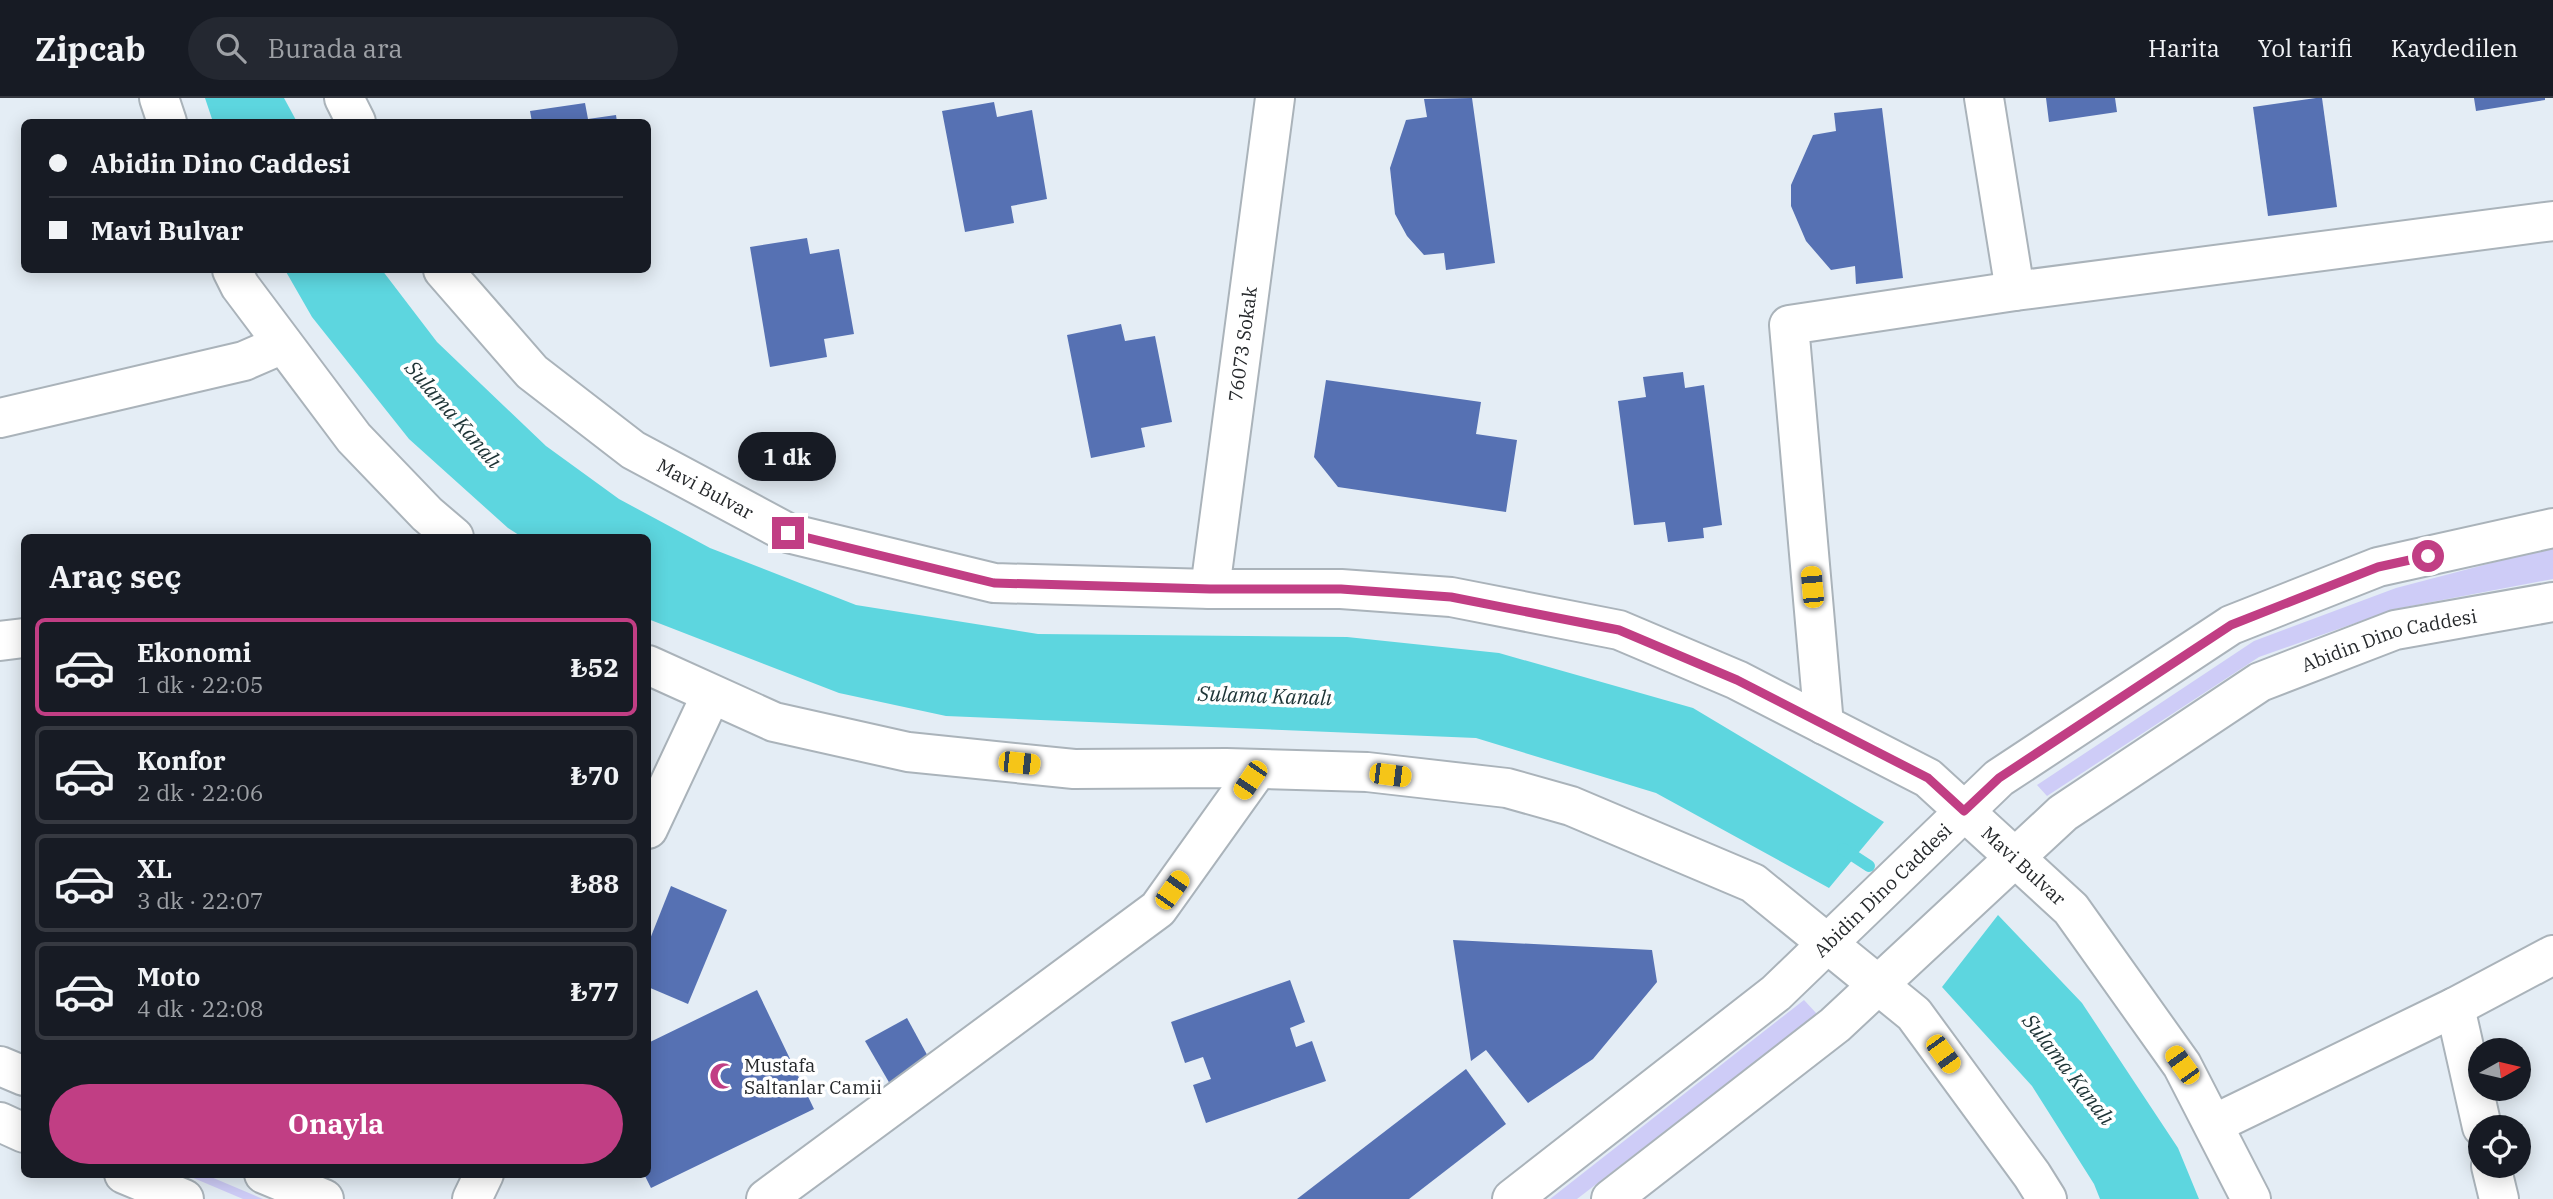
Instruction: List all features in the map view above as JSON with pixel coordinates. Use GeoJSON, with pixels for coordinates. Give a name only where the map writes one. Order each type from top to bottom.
{"type":"FeatureCollection","features":[{"type":"Feature","properties":{"kind":"main road"},"geometry":{"type":"LineString","coordinates":[[159,98],[166,119]]}},
{"type":"Feature","properties":{"kind":"main road"},"geometry":{"type":"LineString","coordinates":[[344,98],[354,119]]}},
{"type":"Feature","properties":{"kind":"main road","name":"76073 Sokak"},"geometry":{"type":"LineString","coordinates":[[1210,589],[1275,98]]}},
{"type":"Feature","properties":{"kind":"main road"},"geometry":{"type":"LineString","coordinates":[[1984,98],[2015,291]]}},
{"type":"Feature","properties":{"kind":"main road"},"geometry":{"type":"LineString","coordinates":[[1824,724],[1789,325],[2015,291],[2553,221]]}},
{"type":"Feature","properties":{"kind":"main road"},"geometry":{"type":"LineString","coordinates":[[234,273],[354,438],[427,514],[450,534]]}},
{"type":"Feature","properties":{"kind":"main road","name":"Mavi Bulvar"},"geometry":{"type":"LineString","coordinates":[[446,273],[532,372],[623,442],[788,533],[994,583],[1210,589],[1341,589],[1451,597],[1619,630],[1737,680],[1824,724],[1928,778],[2071,909],[2182,1065],[2251,1199]]}},
{"type":"Feature","properties":{"kind":"main road"},"geometry":{"type":"LineString","coordinates":[[0,418],[244,361],[284,344]]}},
{"type":"Feature","properties":{"kind":"main road","name":"Abidin Dino Caddesi"},"geometry":{"type":"LineString","coordinates":[[1512,1199],[1776,993],[1999,778],[2231,625],[2378,567],[2553,528]]}},
{"type":"Feature","properties":{"kind":"main road","name":"Abidin Dino Caddesi"},"geometry":{"type":"LineString","coordinates":[[1611,1199],[1835,1025],[2063,813],[2260,682],[2395,629],[2553,602]]}},
{"type":"Feature","properties":{"kind":"main road"},"geometry":{"type":"LineString","coordinates":[[0,641],[21,638]]}},
{"type":"Feature","properties":{"kind":"main road"},"geometry":{"type":"LineString","coordinates":[[651,666],[774,722],[908,752],[1074,769],[1367,772],[1494,786],[1571,806],[1753,883],[1914,1014],[2047,1199]]}},
{"type":"Feature","properties":{"kind":"main road"},"geometry":{"type":"LineString","coordinates":[[651,823],[711,695]]}},
{"type":"Feature","properties":{"kind":"main road"},"geometry":{"type":"LineString","coordinates":[[766,1199],[1158,909],[1258,769]]}},
{"type":"Feature","properties":{"kind":"main road"},"geometry":{"type":"LineString","coordinates":[[2214,1124],[2455,1007],[2553,955]]}},
{"type":"Feature","properties":{"kind":"main road"},"geometry":{"type":"LineString","coordinates":[[2455,1007],[2479,1115]]}},
{"type":"Feature","properties":{"kind":"main road"},"geometry":{"type":"LineString","coordinates":[[0,1066],[21,1075]]}},
{"type":"Feature","properties":{"kind":"main road"},"geometry":{"type":"LineString","coordinates":[[0,1122],[21,1132]]}},
{"type":"Feature","properties":{"kind":"main road"},"geometry":{"type":"LineString","coordinates":[[134,1178],[184,1199]]}},
{"type":"Feature","properties":{"kind":"main road"},"geometry":{"type":"LineString","coordinates":[[274,1178],[324,1199]]}},
{"type":"Feature","properties":{"kind":"main road"},"geometry":{"type":"LineString","coordinates":[[472,1199],[482,1178]]}},
{"type":"Feature","properties":{"kind":"main road"},"geometry":{"type":"LineString","coordinates":[[2494,1178],[2499,1199]]}},
{"type":"Feature","properties":{"kind":"shaded area"},"geometry":{"type":"Polygon","coordinates":[[[2553,547],[2553,579],[2395,609],[2259,657],[2047,796],[2037,785],[2254,641],[2396,588],[2553,547]]]}},
{"type":"Feature","properties":{"kind":"shaded area"},"geometry":{"type":"Polygon","coordinates":[[[1804,1000],[1817,1014],[1577,1199],[1550,1199],[1804,1000]]]}},
{"type":"Feature","properties":{"kind":"shaded area"},"geometry":{"type":"Polygon","coordinates":[[[193,1178],[213,1178],[263,1199],[243,1199],[193,1178]]]}},
{"type":"Feature","properties":{"kind":"water"},"geometry":{"type":"Polygon","coordinates":[[[205,98],[284,98],[295,119],[212,119],[205,98]]]}},
{"type":"Feature","properties":{"kind":"water"},"geometry":{"type":"Polygon","coordinates":[[[287,273],[384,273],[437,342],[546,446],[619,499],[710,548],[856,605],[1038,634],[1347,637],[1499,653],[1693,708],[1884,822],[1829,888],[1656,793],[1476,738],[946,716],[839,693],[651,620],[651,534],[517,534],[508,528],[409,439],[312,317],[287,273]]]}},
{"type":"Feature","properties":{"kind":"water"},"geometry":{"type":"Polygon","coordinates":[[[1998,915],[2082,1003],[2178,1148],[2199,1199],[2100,1199],[2094,1184],[2032,1086],[1942,987],[1998,915]]]}},
{"type":"Feature","properties":{"kind":"building"},"geometry":{"type":"Polygon","coordinates":[[[1472,98],[1495,263],[1446,270],[1444,253],[1424,255],[1407,236],[1395,214],[1390,168],[1406,120],[1427,117],[1424,99],[1472,98]]]}},
{"type":"Feature","properties":{"kind":"building"},"geometry":{"type":"Polygon","coordinates":[[[2046,98],[2115,98],[2117,112],[2049,122],[2046,98]]]}},
{"type":"Feature","properties":{"kind":"building"},"geometry":{"type":"Polygon","coordinates":[[[2322,98],[2337,207],[2268,216],[2253,107],[2322,98]]]}},
{"type":"Feature","properties":{"kind":"building"},"geometry":{"type":"Polygon","coordinates":[[[2474,98],[2545,98],[2545,100],[2476,111],[2474,98]]]}},
{"type":"Feature","properties":{"kind":"building"},"geometry":{"type":"Polygon","coordinates":[[[994,102],[997,117],[1032,110],[1047,199],[1011,206],[1014,223],[965,232],[942,111],[994,102]]]}},
{"type":"Feature","properties":{"kind":"building"},"geometry":{"type":"Polygon","coordinates":[[[585,103],[588,119],[531,119],[530,111],[585,103]]]}},
{"type":"Feature","properties":{"kind":"building"},"geometry":{"type":"Polygon","coordinates":[[[1882,108],[1903,278],[1856,284],[1855,266],[1831,270],[1806,241],[1791,206],[1791,185],[1813,135],[1836,131],[1834,113],[1882,108]]]}},
{"type":"Feature","properties":{"kind":"building"},"geometry":{"type":"Polygon","coordinates":[[[616,115],[617,119],[588,119],[616,115]]]}},
{"type":"Feature","properties":{"kind":"building"},"geometry":{"type":"Polygon","coordinates":[[[807,238],[810,254],[839,249],[854,334],[824,339],[827,357],[770,367],[750,247],[807,238]]]}},
{"type":"Feature","properties":{"kind":"building"},"geometry":{"type":"Polygon","coordinates":[[[1121,324],[1125,341],[1155,336],[1172,422],[1141,428],[1145,447],[1091,458],[1067,335],[1121,324]]]}},
{"type":"Feature","properties":{"kind":"building"},"geometry":{"type":"Polygon","coordinates":[[[1683,372],[1685,388],[1704,385],[1722,525],[1703,528],[1704,538],[1668,542],[1665,522],[1634,525],[1618,401],[1646,397],[1643,377],[1683,372]]]}},
{"type":"Feature","properties":{"kind":"building"},"geometry":{"type":"Polygon","coordinates":[[[1326,380],[1481,402],[1476,434],[1517,440],[1506,512],[1338,487],[1314,457],[1326,380]]]}},
{"type":"Feature","properties":{"kind":"building"},"geometry":{"type":"Polygon","coordinates":[[[671,886],[727,910],[688,1004],[651,988],[651,936],[671,886]]]}},
{"type":"Feature","properties":{"kind":"building"},"geometry":{"type":"Polygon","coordinates":[[[1453,940],[1652,950],[1657,982],[1593,1059],[1528,1103],[1486,1050],[1471,1061],[1453,940]]]}},
{"type":"Feature","properties":{"kind":"building"},"geometry":{"type":"Polygon","coordinates":[[[1290,980],[1305,1022],[1290,1028],[1296,1047],[1312,1041],[1326,1081],[1206,1123],[1193,1085],[1211,1079],[1203,1057],[1185,1063],[1171,1022],[1290,980]]]}},
{"type":"Feature","properties":{"kind":"building","name":"Mustafa Saltanlar Camii"},"geometry":{"type":"Polygon","coordinates":[[[757,990],[814,1109],[651,1188],[646,1178],[651,1178],[651,1042],[757,990]]]}},
{"type":"Feature","properties":{"kind":"building"},"geometry":{"type":"Polygon","coordinates":[[[907,1018],[931,1062],[890,1084],[865,1041],[907,1018]]]}},
{"type":"Feature","properties":{"kind":"building"},"geometry":{"type":"Polygon","coordinates":[[[1466,1069],[1506,1124],[1409,1199],[1297,1199],[1466,1069]]]}},
{"type":"Feature","properties":{"kind":"waterway","name":"Sulama Kanalı"},"geometry":{"type":"LineString","coordinates":[[1843,849],[1869,866]]}},
{"type":"Feature","properties":{"kind":"place","name":"Mustafa Saltanlar Camii"},"geometry":{"type":"Point","coordinates":[723,1076]}},
{"type":"Feature","properties":{"kind":"route"},"geometry":{"type":"LineString","coordinates":[[788,533],[994,583],[1210,589],[1341,589],[1451,597],[1619,630],[1737,680],[1928,778],[1964,811],[1999,778],[2231,625],[2378,567],[2428,556]]}}]}
